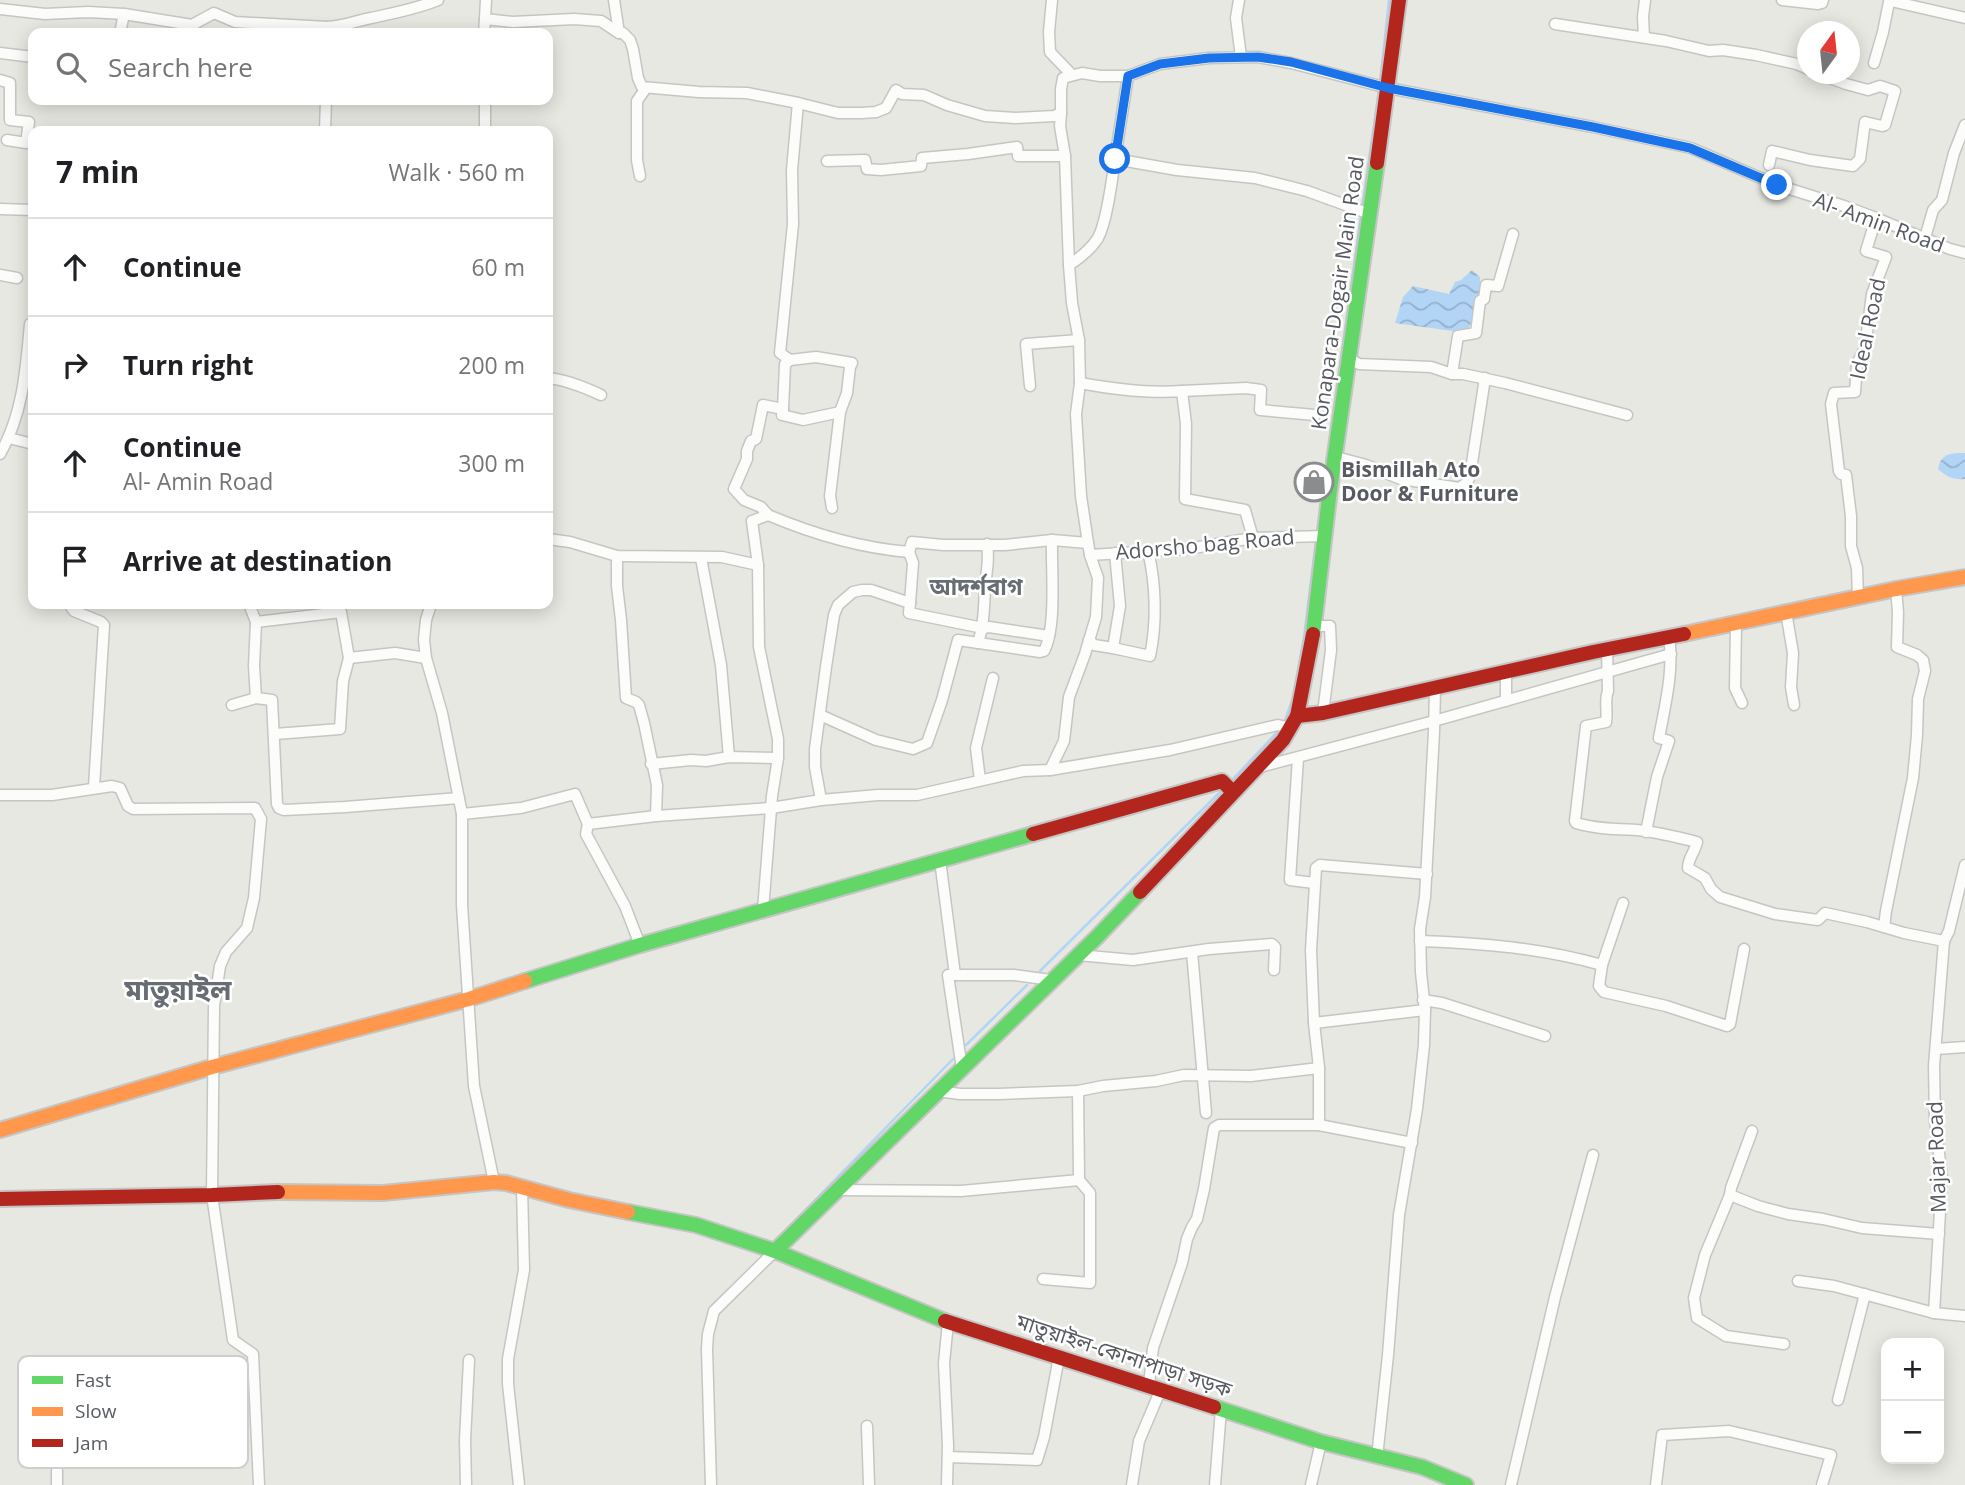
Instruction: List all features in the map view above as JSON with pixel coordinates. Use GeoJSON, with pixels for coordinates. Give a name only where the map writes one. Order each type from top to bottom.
{"type":"FeatureCollection","features":[{"type":"Feature","properties":{"kind":"street"},"geometry":{"type":"LineString","coordinates":[[336,28],[356,21],[400,13],[438,0]]}},
{"type":"Feature","properties":{"kind":"street"},"geometry":{"type":"LineString","coordinates":[[484,28],[486,0]]}},
{"type":"Feature","properties":{"kind":"street"},"geometry":{"type":"LineString","coordinates":[[614,0],[619,33]]}},
{"type":"Feature","properties":{"kind":"street"},"geometry":{"type":"LineString","coordinates":[[1052,0],[1050,52],[1072,75]]}},
{"type":"Feature","properties":{"kind":"street"},"geometry":{"type":"LineString","coordinates":[[1239,0],[1236,18],[1241,57]]}},
{"type":"Feature","properties":{"kind":"street","name":"Konapara-Dogair Main Road"},"geometry":{"type":"LineString","coordinates":[[1288,724],[1314,626],[1319,535],[1336,457],[1399,0]]}},
{"type":"Feature","properties":{"kind":"street"},"geometry":{"type":"LineString","coordinates":[[1643,37],[1645,0]]}},
{"type":"Feature","properties":{"kind":"street"},"geometry":{"type":"LineString","coordinates":[[1782,0],[1818,4],[1823,0]]}},
{"type":"Feature","properties":{"kind":"street"},"geometry":{"type":"LineString","coordinates":[[1874,62],[1891,1],[1965,18]]}},
{"type":"Feature","properties":{"kind":"street"},"geometry":{"type":"LineString","coordinates":[[0,9],[45,14],[124,14],[192,24],[214,13],[235,22],[304,28]]}},
{"type":"Feature","properties":{"kind":"street"},"geometry":{"type":"LineString","coordinates":[[121,28],[124,14]]}},
{"type":"Feature","properties":{"kind":"street"},"geometry":{"type":"LineString","coordinates":[[485,19],[513,22],[574,19],[601,21],[630,40],[638,78],[642,87],[646,88],[747,93],[838,113],[876,112],[886,108],[895,90],[902,94],[924,94],[947,106],[985,116],[1046,117],[1061,113]]}},
{"type":"Feature","properties":{"kind":"street"},"geometry":{"type":"LineString","coordinates":[[1555,24],[1643,37],[1709,51],[1723,50],[1756,55],[1797,64]]}},
{"type":"Feature","properties":{"kind":"street"},"geometry":{"type":"LineString","coordinates":[[0,54],[28,57]]}},
{"type":"Feature","properties":{"kind":"street","name":"Al- Amin Road"},"geometry":{"type":"LineString","coordinates":[[1128,76],[1160,64],[1209,58],[1258,57],[1291,62],[1388,88],[1690,148],[1777,185],[1876,218],[1965,253]]}},
{"type":"Feature","properties":{"kind":"street"},"geometry":{"type":"LineString","coordinates":[[1069,265],[1089,250],[1103,224],[1128,76],[1082,73],[1063,78],[1061,89],[1060,125],[1065,156],[1069,265],[1079,340],[1080,383],[1076,414],[1081,496],[1088,542]]}},
{"type":"Feature","properties":{"kind":"street"},"geometry":{"type":"LineString","coordinates":[[0,80],[10,83],[10,120],[29,122],[28,126]]}},
{"type":"Feature","properties":{"kind":"street"},"geometry":{"type":"LineString","coordinates":[[1769,165],[1772,151],[1853,166],[1860,159],[1865,122],[1885,125],[1895,91],[1880,86],[1868,90],[1844,84]]}},
{"type":"Feature","properties":{"kind":"street"},"geometry":{"type":"LineString","coordinates":[[640,176],[637,101],[646,88]]}},
{"type":"Feature","properties":{"kind":"street"},"geometry":{"type":"LineString","coordinates":[[790,360],[780,353],[793,224],[792,170],[798,103]]}},
{"type":"Feature","properties":{"kind":"street"},"geometry":{"type":"LineString","coordinates":[[325,126],[326,105]]}},
{"type":"Feature","properties":{"kind":"street"},"geometry":{"type":"LineString","coordinates":[[485,105],[485,126]]}},
{"type":"Feature","properties":{"kind":"street"},"geometry":{"type":"LineString","coordinates":[[1924,238],[1933,210],[1942,200],[1954,153],[1965,125]]}},
{"type":"Feature","properties":{"kind":"street"},"geometry":{"type":"LineString","coordinates":[[6,140],[26,143],[28,129]]}},
{"type":"Feature","properties":{"kind":"street"},"geometry":{"type":"LineString","coordinates":[[827,161],[865,160],[867,169],[881,170],[921,166],[922,158],[968,155],[1017,147],[1018,156],[1065,156]]}},
{"type":"Feature","properties":{"kind":"street"},"geometry":{"type":"LineString","coordinates":[[1954,153],[1965,156]]}},
{"type":"Feature","properties":{"kind":"street"},"geometry":{"type":"LineString","coordinates":[[1115,159],[1177,170],[1255,178],[1307,191],[1370,214]]}},
{"type":"Feature","properties":{"kind":"street"},"geometry":{"type":"LineString","coordinates":[[0,209],[28,210]]}},
{"type":"Feature","properties":{"kind":"street","name":"Ideal Road"},"geometry":{"type":"LineString","coordinates":[[1858,598],[1857,568],[1851,546],[1852,516],[1846,475],[1839,471],[1831,404],[1834,393],[1855,392],[1857,364],[1865,348],[1872,294],[1886,257],[1866,251],[1876,218]]}},
{"type":"Feature","properties":{"kind":"street"},"geometry":{"type":"LineString","coordinates":[[1452,374],[1458,336],[1476,332],[1480,301],[1484,299],[1486,285],[1498,286],[1513,234]]}},
{"type":"Feature","properties":{"kind":"street"},"geometry":{"type":"LineString","coordinates":[[0,275],[17,278]]}},
{"type":"Feature","properties":{"kind":"street"},"geometry":{"type":"LineString","coordinates":[[1030,386],[1026,344],[1079,340]]}},
{"type":"Feature","properties":{"kind":"street"},"geometry":{"type":"LineString","coordinates":[[0,454],[9,438],[22,397],[28,342]]}},
{"type":"Feature","properties":{"kind":"street"},"geometry":{"type":"LineString","coordinates":[[832,508],[830,496],[840,412],[847,393],[852,363],[816,357],[790,360],[785,364],[782,415],[803,420],[840,412]]}},
{"type":"Feature","properties":{"kind":"street"},"geometry":{"type":"LineString","coordinates":[[1350,359],[1359,364],[1432,367],[1627,415]]}},
{"type":"Feature","properties":{"kind":"street"},"geometry":{"type":"LineString","coordinates":[[553,378],[601,395]]}},
{"type":"Feature","properties":{"kind":"street"},"geometry":{"type":"LineString","coordinates":[[1336,457],[1401,479],[1459,488],[1467,483],[1470,476],[1485,378]]}},
{"type":"Feature","properties":{"kind":"street"},"geometry":{"type":"LineString","coordinates":[[1080,383],[1114,389],[1167,392],[1246,387],[1261,390],[1260,410],[1315,415]]}},
{"type":"Feature","properties":{"kind":"street"},"geometry":{"type":"LineString","coordinates":[[1182,391],[1186,424],[1185,499],[1245,510],[1253,538]]}},
{"type":"Feature","properties":{"kind":"street"},"geometry":{"type":"LineString","coordinates":[[22,397],[28,399]]}},
{"type":"Feature","properties":{"kind":"street","name":"Adorsho bag Road"},"geometry":{"type":"LineString","coordinates":[[783,410],[763,405],[756,439],[751,441],[747,459],[734,489],[744,500],[761,507],[768,515],[824,536],[882,550],[909,552],[912,542],[1005,545],[1052,540],[1088,542],[1090,555],[1187,549],[1253,538],[1319,535]]}},
{"type":"Feature","properties":{"kind":"street"},"geometry":{"type":"LineString","coordinates":[[9,438],[28,443]]}},
{"type":"Feature","properties":{"kind":"street"},"geometry":{"type":"LineString","coordinates":[[763,910],[778,739],[759,647],[758,565],[752,521],[768,515]]}},
{"type":"Feature","properties":{"kind":"street"},"geometry":{"type":"LineString","coordinates":[[553,540],[618,556],[722,557],[758,565]]}},
{"type":"Feature","properties":{"kind":"street"},"geometry":{"type":"LineString","coordinates":[[820,715],[876,740],[913,749],[927,743],[958,640],[1040,652],[1046,646],[1054,569],[1052,540]]}},
{"type":"Feature","properties":{"kind":"street"},"geometry":{"type":"LineString","coordinates":[[978,643],[983,628],[989,559],[987,544]]}},
{"type":"Feature","properties":{"kind":"street"},"geometry":{"type":"LineString","coordinates":[[1089,640],[1094,645],[1150,656],[1154,596],[1148,551]]}},
{"type":"Feature","properties":{"kind":"street"},"geometry":{"type":"LineString","coordinates":[[909,552],[913,563],[909,613],[983,628],[1049,636]]}},
{"type":"Feature","properties":{"kind":"street"},"geometry":{"type":"LineString","coordinates":[[1113,648],[1119,606],[1115,553]]}},
{"type":"Feature","properties":{"kind":"street"},"geometry":{"type":"LineString","coordinates":[[1050,771],[1064,741],[1069,697],[1096,617],[1098,578],[1090,555]]}},
{"type":"Feature","properties":{"kind":"street"},"geometry":{"type":"LineString","coordinates":[[618,556],[617,586],[626,698],[639,705],[657,785],[656,816]]}},
{"type":"Feature","properties":{"kind":"street"},"geometry":{"type":"LineString","coordinates":[[701,558],[721,665],[729,757]]}},
{"type":"Feature","properties":{"kind":"street"},"geometry":{"type":"LineString","coordinates":[[588,824],[771,808],[821,800],[917,794],[1023,771],[1050,771],[1170,750],[1506,673],[1534,664],[1965,577]]}},
{"type":"Feature","properties":{"kind":"street"},"geometry":{"type":"LineString","coordinates":[[1884,927],[1913,778],[1918,699],[1925,671],[1923,660],[1917,655],[1897,648],[1899,612],[1896,589]]}},
{"type":"Feature","properties":{"kind":"street"},"geometry":{"type":"LineString","coordinates":[[821,800],[815,749],[834,615],[838,605],[853,592],[862,590],[871,590],[909,603]]}},
{"type":"Feature","properties":{"kind":"street"},"geometry":{"type":"LineString","coordinates":[[73,609],[104,625],[94,788]]}},
{"type":"Feature","properties":{"kind":"street"},"geometry":{"type":"LineString","coordinates":[[251,609],[256,622],[254,666],[257,698]]}},
{"type":"Feature","properties":{"kind":"street"},"geometry":{"type":"LineString","coordinates":[[429,609],[424,640],[426,658],[443,713],[462,814],[462,905],[474,1086],[494,1182]]}},
{"type":"Feature","properties":{"kind":"street"},"geometry":{"type":"LineString","coordinates":[[256,622],[341,612],[349,658],[342,681],[340,729],[275,734]]}},
{"type":"Feature","properties":{"kind":"street"},"geometry":{"type":"LineString","coordinates":[[1786,612],[1793,653],[1791,687],[1794,705]]}},
{"type":"Feature","properties":{"kind":"street"},"geometry":{"type":"LineString","coordinates":[[1736,624],[1735,688],[1742,703]]}},
{"type":"Feature","properties":{"kind":"street"},"geometry":{"type":"LineString","coordinates":[[1314,626],[1330,626],[1331,650],[1323,713]]}},
{"type":"Feature","properties":{"kind":"street"},"geometry":{"type":"LineString","coordinates":[[1646,832],[1657,777],[1669,741],[1659,738],[1669,685],[1670,637]]}},
{"type":"Feature","properties":{"kind":"street"},"geometry":{"type":"LineString","coordinates":[[1607,649],[1606,722],[1586,726],[1585,729],[1575,821],[1579,825],[1646,832],[1697,842],[1688,868],[1705,878],[1711,889],[1720,897],[1792,918],[1818,920],[1825,913],[1944,941]]}},
{"type":"Feature","properties":{"kind":"street"},"geometry":{"type":"LineString","coordinates":[[349,658],[395,653],[426,658]]}},
{"type":"Feature","properties":{"kind":"street"},"geometry":{"type":"LineString","coordinates":[[711,1485],[707,1349],[710,1321],[714,1311],[1078,955],[1228,787],[1259,767],[1671,654]]}},
{"type":"Feature","properties":{"kind":"street"},"geometry":{"type":"LineString","coordinates":[[1506,673],[1506,701]]}},
{"type":"Feature","properties":{"kind":"street"},"geometry":{"type":"LineString","coordinates":[[980,779],[976,748],[993,678]]}},
{"type":"Feature","properties":{"kind":"street"},"geometry":{"type":"LineString","coordinates":[[1377,1457],[1399,1215],[1422,1064],[1424,1005],[1420,941],[1427,874],[1435,688]]}},
{"type":"Feature","properties":{"kind":"street"},"geometry":{"type":"LineString","coordinates":[[232,705],[257,698],[272,700],[276,804],[279,808],[345,807],[459,798]]}},
{"type":"Feature","properties":{"kind":"street"},"geometry":{"type":"LineString","coordinates":[[1259,767],[1288,724]]}},
{"type":"Feature","properties":{"kind":"street"},"geometry":{"type":"LineString","coordinates":[[651,764],[729,757],[778,758]]}},
{"type":"Feature","properties":{"kind":"street"},"geometry":{"type":"LineString","coordinates":[[1298,758],[1290,880],[1314,883]]}},
{"type":"Feature","properties":{"kind":"street"},"geometry":{"type":"LineString","coordinates":[[0,795],[51,794],[112,786],[120,788],[128,806],[138,809],[255,808],[259,814],[261,820],[254,898],[247,928],[226,952],[220,965],[214,1006],[212,1067],[212,1195],[233,1340],[253,1354],[259,1485]]}},
{"type":"Feature","properties":{"kind":"street"},"geometry":{"type":"LineString","coordinates":[[0,1130],[212,1067],[469,999],[640,945],[940,860],[1228,787]]}},
{"type":"Feature","properties":{"kind":"street"},"geometry":{"type":"LineString","coordinates":[[462,814],[522,808],[575,794],[588,824],[586,834],[625,905],[640,945]]}},
{"type":"Feature","properties":{"kind":"street"},"geometry":{"type":"LineString","coordinates":[[940,860],[955,975]]}},
{"type":"Feature","properties":{"kind":"street"},"geometry":{"type":"LineString","coordinates":[[1319,1125],[1319,1068],[1311,950],[1316,868],[1320,865],[1427,874]]}},
{"type":"Feature","properties":{"kind":"street","name":"Majar Road"},"geometry":{"type":"LineString","coordinates":[[1934,1313],[1941,1178],[1934,1066],[1944,941],[1949,931],[1965,865]]}},
{"type":"Feature","properties":{"kind":"street"},"geometry":{"type":"LineString","coordinates":[[1623,903],[1602,965],[1600,986],[1604,992],[1666,1006],[1727,1026],[1730,1024],[1744,949]]}},
{"type":"Feature","properties":{"kind":"street"},"geometry":{"type":"LineString","coordinates":[[1420,941],[1464,942],[1539,950],[1602,965]]}},
{"type":"Feature","properties":{"kind":"street"},"geometry":{"type":"LineString","coordinates":[[1078,955],[1133,960],[1272,944],[1275,947],[1274,970]]}},
{"type":"Feature","properties":{"kind":"street"},"geometry":{"type":"LineString","coordinates":[[1192,952],[1206,1113]]}},
{"type":"Feature","properties":{"kind":"street"},"geometry":{"type":"LineString","coordinates":[[962,1069],[948,975],[1014,975],[1051,981]]}},
{"type":"Feature","properties":{"kind":"street"},"geometry":{"type":"LineString","coordinates":[[1314,1023],[1442,1003],[1545,1036]]}},
{"type":"Feature","properties":{"kind":"street"},"geometry":{"type":"LineString","coordinates":[[1936,1049],[1965,1047]]}},
{"type":"Feature","properties":{"kind":"street"},"geometry":{"type":"LineString","coordinates":[[938,1091],[999,1094],[1078,1091],[1184,1075],[1251,1076],[1319,1068]]}},
{"type":"Feature","properties":{"kind":"street"},"geometry":{"type":"LineString","coordinates":[[1043,1279],[1090,1283],[1090,1193],[1079,1180],[1078,1091]]}},
{"type":"Feature","properties":{"kind":"street"},"geometry":{"type":"LineString","coordinates":[[1132,1485],[1139,1441],[1155,1387],[1153,1348],[1176,1283],[1187,1239],[1197,1219],[1214,1128],[1219,1125],[1319,1125],[1412,1143]]}},
{"type":"Feature","properties":{"kind":"street"},"geometry":{"type":"LineString","coordinates":[[1752,1131],[1730,1195],[1705,1255],[1694,1298],[1697,1318],[1726,1336],[1784,1343]]}},
{"type":"Feature","properties":{"kind":"street"},"geometry":{"type":"LineString","coordinates":[[1511,1485],[1555,1297],[1593,1155]]}},
{"type":"Feature","properties":{"kind":"street"},"geometry":{"type":"LineString","coordinates":[[836,1190],[961,1191],[1079,1180]]}},
{"type":"Feature","properties":{"kind":"street","name":"মাতুয়াইল-কোনাপাড়া সড়ক"},"geometry":{"type":"LineString","coordinates":[[0,1199],[290,1191],[383,1193],[506,1182],[569,1200],[696,1224],[775,1251],[948,1322],[1321,1442],[1422,1467],[1465,1485]]}},
{"type":"Feature","properties":{"kind":"street"},"geometry":{"type":"LineString","coordinates":[[519,1485],[508,1384],[508,1359],[524,1270],[522,1187]]}},
{"type":"Feature","properties":{"kind":"street"},"geometry":{"type":"LineString","coordinates":[[1730,1195],[1787,1214],[1862,1228],[1939,1234]]}},
{"type":"Feature","properties":{"kind":"street"},"geometry":{"type":"LineString","coordinates":[[1798,1281],[1834,1286],[1934,1313],[1965,1316]]}},
{"type":"Feature","properties":{"kind":"street"},"geometry":{"type":"LineString","coordinates":[[1838,1400],[1865,1294]]}},
{"type":"Feature","properties":{"kind":"street"},"geometry":{"type":"LineString","coordinates":[[947,1485],[944,1363],[948,1322]]}},
{"type":"Feature","properties":{"kind":"street"},"geometry":{"type":"LineString","coordinates":[[948,1457],[1037,1460],[1059,1357]]}},
{"type":"Feature","properties":{"kind":"street"},"geometry":{"type":"LineString","coordinates":[[466,1485],[464,1440],[469,1360]]}},
{"type":"Feature","properties":{"kind":"street"},"geometry":{"type":"LineString","coordinates":[[1215,1485],[1221,1409]]}},
{"type":"Feature","properties":{"kind":"street"},"geometry":{"type":"LineString","coordinates":[[867,1426],[869,1485]]}},
{"type":"Feature","properties":{"kind":"street"},"geometry":{"type":"LineString","coordinates":[[1656,1485],[1662,1435],[1729,1431],[1831,1455],[1822,1485]]}},
{"type":"Feature","properties":{"kind":"street"},"geometry":{"type":"LineString","coordinates":[[1311,1485],[1321,1442]]}},
{"type":"Feature","properties":{"kind":"street"},"geometry":{"type":"LineString","coordinates":[[57,1471],[57,1485]]}},
{"type":"Feature","properties":{"kind":"water"},"geometry":{"type":"Polygon","coordinates":[[[1472,270],[1480,277],[1480,290],[1468,329],[1459,332],[1395,323],[1403,297],[1413,286],[1449,294],[1455,282],[1472,270]]]}},
{"type":"Feature","properties":{"kind":"water"},"geometry":{"type":"Polygon","coordinates":[[[1965,453],[1965,479],[1950,477],[1938,469],[1944,457],[1965,453]]]}},
{"type":"Feature","properties":{"kind":"waterway"},"geometry":{"type":"LineString","coordinates":[[1380,84],[1389,0]]}},
{"type":"Feature","properties":{"kind":"waterway"},"geometry":{"type":"LineString","coordinates":[[1362,208],[1379,90]]}},
{"type":"Feature","properties":{"kind":"waterway"},"geometry":{"type":"LineString","coordinates":[[1317,534],[1361,215]]}},
{"type":"Feature","properties":{"kind":"waterway"},"geometry":{"type":"LineString","coordinates":[[1284,723],[1293,698],[1304,637],[1316,541]]}},
{"type":"Feature","properties":{"kind":"waterway"},"geometry":{"type":"LineString","coordinates":[[1230,782],[1280,729]]}},
{"type":"Feature","properties":{"kind":"waterway"},"geometry":{"type":"LineString","coordinates":[[1040,971],[1222,790]]}},
{"type":"Feature","properties":{"kind":"waterway"},"geometry":{"type":"LineString","coordinates":[[966,1045],[1027,985]]}},
{"type":"Feature","properties":{"kind":"waterway"},"geometry":{"type":"LineString","coordinates":[[777,1239],[953,1059]]}},
{"type":"Feature","properties":{"kind":"traffic: fast"},"geometry":{"type":"LineString","coordinates":[[1313,634],[1330,489],[1377,163]]}},
{"type":"Feature","properties":{"kind":"traffic: fast"},"geometry":{"type":"LineString","coordinates":[[525,981],[640,945],[1033,834]]}},
{"type":"Feature","properties":{"kind":"traffic: fast"},"geometry":{"type":"LineString","coordinates":[[775,1251],[1140,892]]}},
{"type":"Feature","properties":{"kind":"traffic: fast"},"geometry":{"type":"LineString","coordinates":[[628,1212],[696,1225],[775,1251],[945,1321]]}},
{"type":"Feature","properties":{"kind":"traffic: fast"},"geometry":{"type":"LineString","coordinates":[[1214,1407],[1321,1442],[1422,1467],[1466,1485]]}},
{"type":"Feature","properties":{"kind":"traffic: slow"},"geometry":{"type":"LineString","coordinates":[[1684,634],[1965,577]]}},
{"type":"Feature","properties":{"kind":"traffic: slow"},"geometry":{"type":"LineString","coordinates":[[0,1130],[212,1067],[469,999],[525,981]]}},
{"type":"Feature","properties":{"kind":"traffic: slow"},"geometry":{"type":"LineString","coordinates":[[278,1192],[383,1193],[494,1182],[628,1212]]}},
{"type":"Feature","properties":{"kind":"traffic: jam"},"geometry":{"type":"LineString","coordinates":[[1377,163],[1399,0]]}},
{"type":"Feature","properties":{"kind":"traffic: jam"},"geometry":{"type":"LineString","coordinates":[[1140,892],[1283,740],[1297,716],[1313,634]]}},
{"type":"Feature","properties":{"kind":"traffic: jam"},"geometry":{"type":"LineString","coordinates":[[1297,716],[1323,713],[1684,634]]}},
{"type":"Feature","properties":{"kind":"traffic: jam"},"geometry":{"type":"LineString","coordinates":[[1033,834],[1222,781],[1233,792]]}},
{"type":"Feature","properties":{"kind":"traffic: jam"},"geometry":{"type":"LineString","coordinates":[[0,1199],[278,1192]]}},
{"type":"Feature","properties":{"kind":"traffic: jam"},"geometry":{"type":"LineString","coordinates":[[945,1321],[1214,1407]]}},
{"type":"Feature","properties":{"kind":"place","name":"Bismillah Ato Door & Furniture"},"geometry":{"type":"Point","coordinates":[1314,482]}},
{"type":"Feature","properties":{"kind":"district","name":"আদর্শবাগ"},"geometry":{"type":"Point","coordinates":[976,587]}},
{"type":"Feature","properties":{"kind":"district","name":"মাতুয়াইল"},"geometry":{"type":"Point","coordinates":[178,990]}},
{"type":"Feature","properties":{"kind":"route"},"geometry":{"type":"LineString","coordinates":[[1115,159],[1128,76],[1160,64],[1209,58],[1258,57],[1291,62],[1410,92],[1690,148],[1777,185]]}}]}
